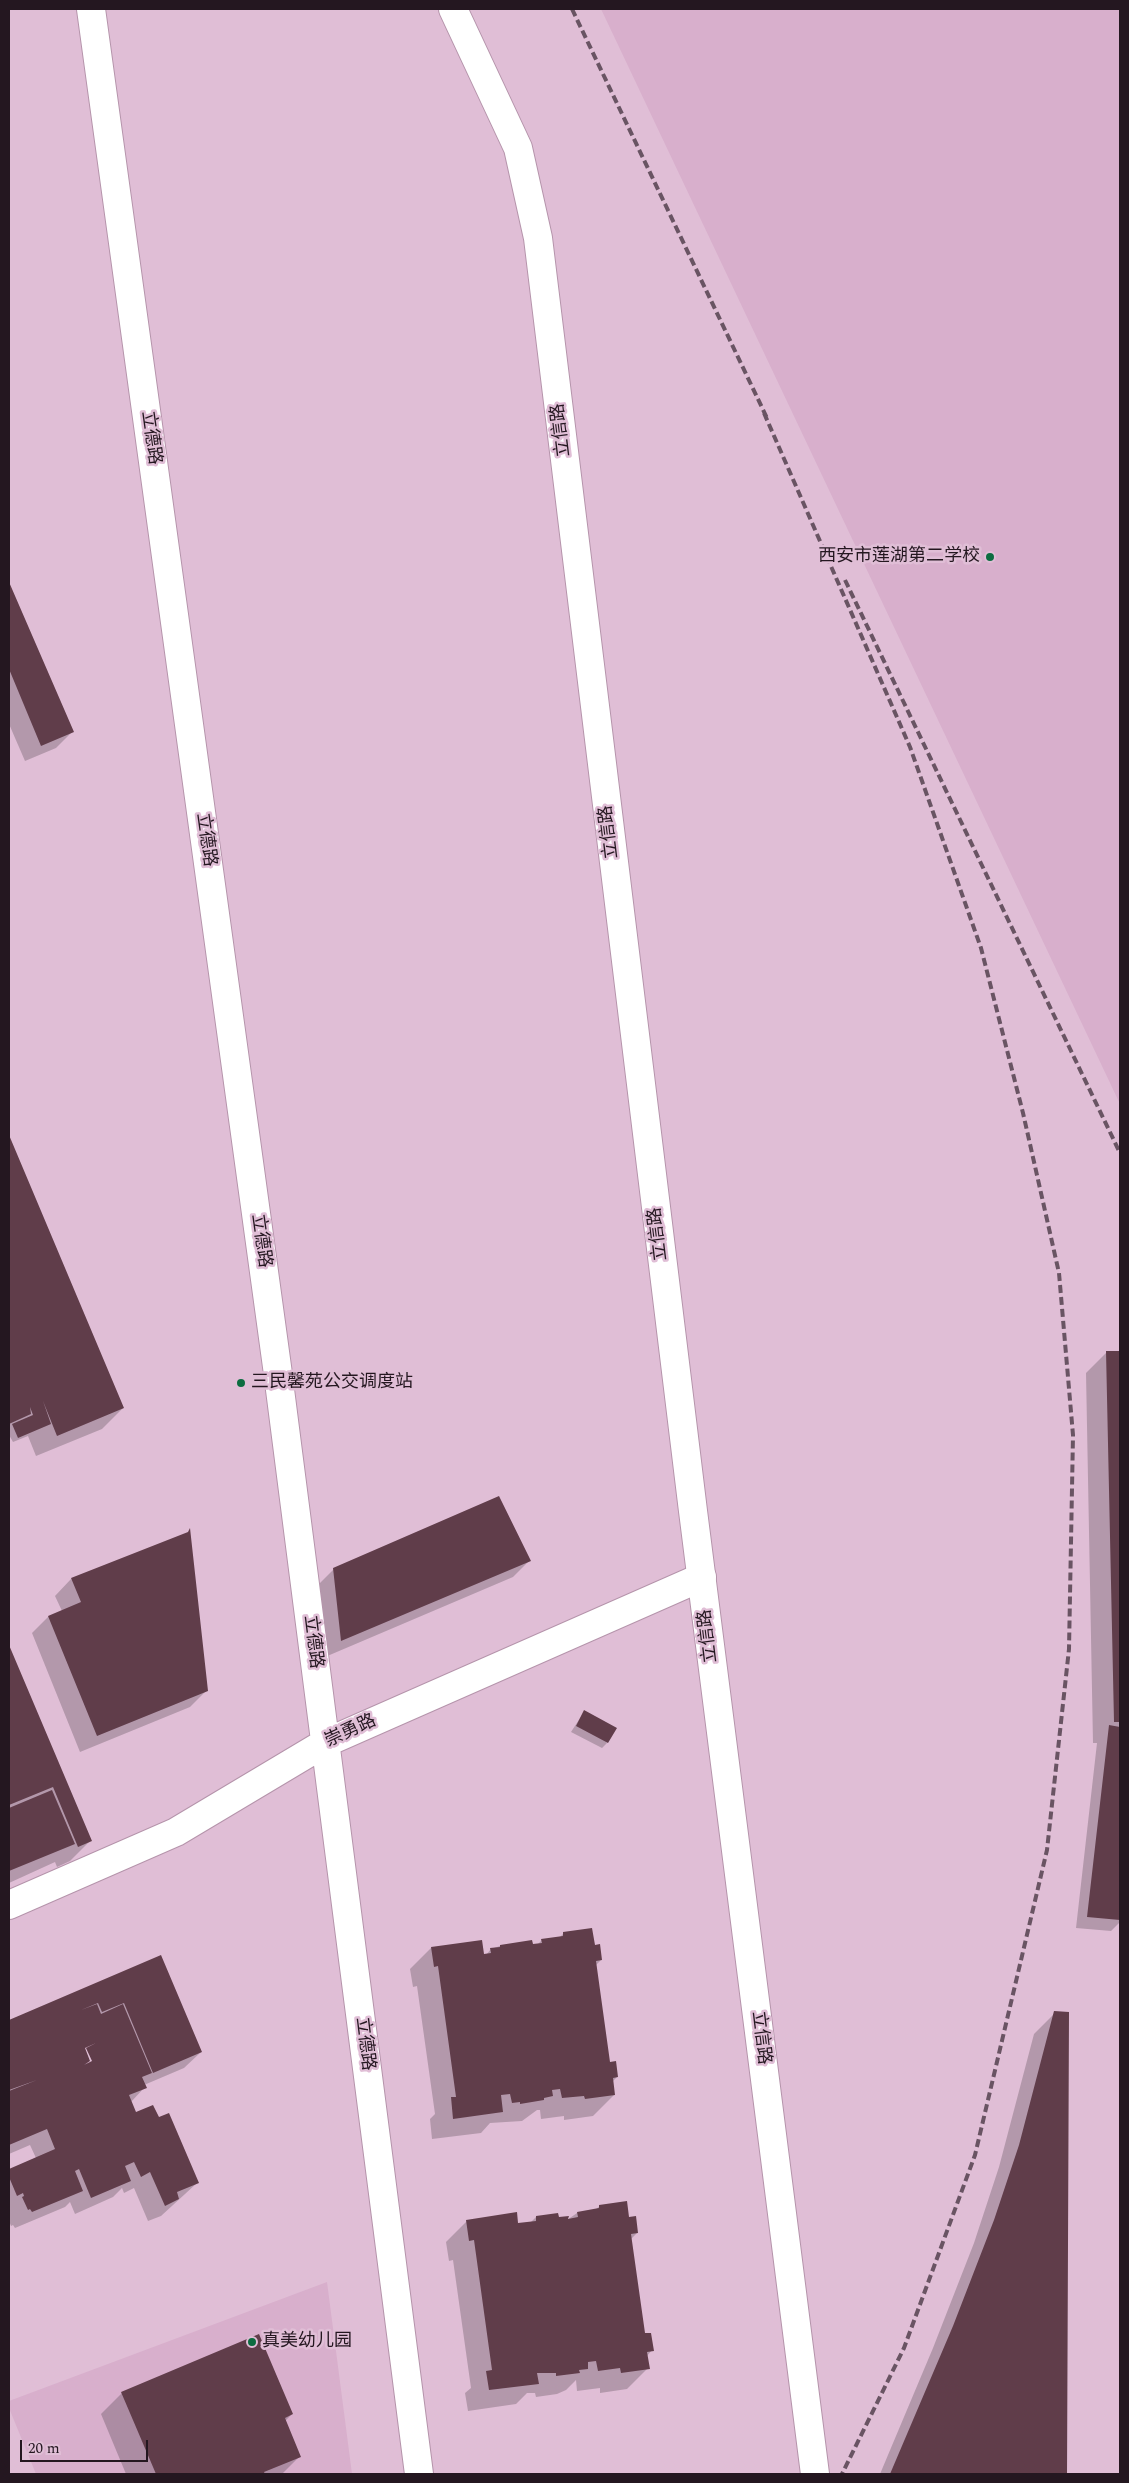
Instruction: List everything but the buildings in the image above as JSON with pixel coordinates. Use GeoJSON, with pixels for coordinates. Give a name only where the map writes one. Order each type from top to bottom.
{"type":"FeatureCollection","features":[{"type":"Feature","properties":{"kind":"street","name":"立德路"},"geometry":{"type":"LineString","coordinates":[[91,9],[278,1374],[419,2474]]}},
{"type":"Feature","properties":{"kind":"street","name":"立信路"},"geometry":{"type":"LineString","coordinates":[[453,9],[518,148],[538,238],[702,1577],[815,2474]]}},
{"type":"Feature","properties":{"kind":"street","name":"崇勇路"},"geometry":{"type":"LineString","coordinates":[[9,1905],[176,1832],[325,1743],[702,1577]]}},
{"type":"Feature","properties":{"kind":"shaded area","name":"西安市莲湖第二学校"},"geometry":{"type":"Polygon","coordinates":[[[601,9],[1120,9],[1120,1104],[601,9]]]}},
{"type":"Feature","properties":{"kind":"shaded area","name":"真美幼儿园"},"geometry":{"type":"Polygon","coordinates":[[[327,2282],[352,2474],[36,2474],[9,2408],[9,2401],[327,2282]]]}},
{"type":"Feature","properties":{"kind":"railway"},"geometry":{"type":"LineString","coordinates":[[572,9],[767,418]]}},
{"type":"Feature","properties":{"kind":"railway"},"geometry":{"type":"LineString","coordinates":[[764,413],[910,747],[981,948],[1023,1113],[1059,1273],[1073,1435],[1069,1649],[1047,1850],[975,2155],[904,2348],[842,2474]]}},
{"type":"Feature","properties":{"kind":"railway"},"geometry":{"type":"LineString","coordinates":[[845,580],[1120,1153]]}},
{"type":"Feature","properties":{"kind":"place","name":"西安市莲湖第二学校"},"geometry":{"type":"Point","coordinates":[990,557]}},
{"type":"Feature","properties":{"kind":"place","name":"三民馨苑公交调度站"},"geometry":{"type":"Point","coordinates":[241,1383]}},
{"type":"Feature","properties":{"kind":"place","name":"真美幼儿园"},"geometry":{"type":"Point","coordinates":[252,2342]}}]}
